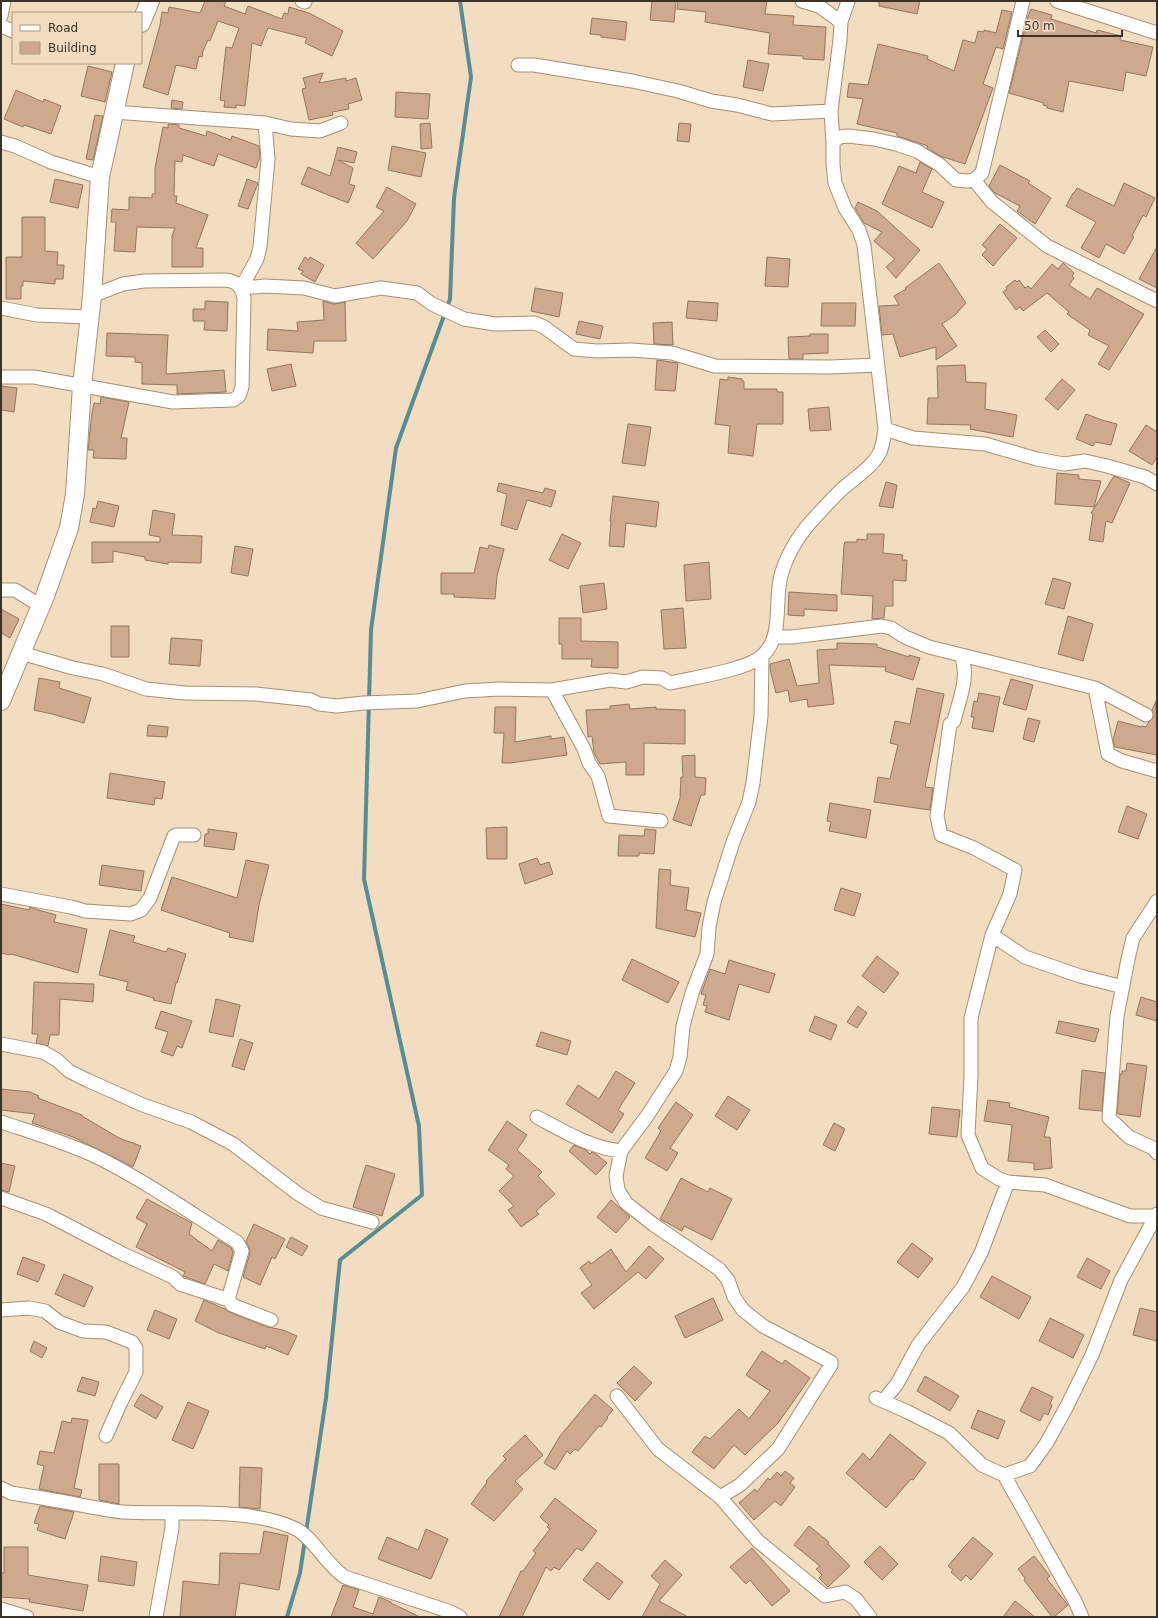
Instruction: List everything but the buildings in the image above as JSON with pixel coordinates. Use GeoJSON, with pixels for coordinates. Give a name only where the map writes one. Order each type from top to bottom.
{"type":"FeatureCollection","features":[{"type":"Feature","properties":{"kind":"street"},"geometry":{"type":"LineString","coordinates":[[1,16],[4,1]]}},
{"type":"Feature","properties":{"kind":"street"},"geometry":{"type":"LineString","coordinates":[[142,21],[150,1]]}},
{"type":"Feature","properties":{"kind":"street"},"geometry":{"type":"LineString","coordinates":[[802,1],[819,6],[841,22]]}},
{"type":"Feature","properties":{"kind":"street"},"geometry":{"type":"LineString","coordinates":[[21,653],[73,668],[103,674],[146,689],[184,693],[256,694],[311,700],[319,704],[337,706],[363,703],[417,701],[465,691],[499,689],[552,690],[610,680],[626,682],[643,677],[662,678],[670,683],[743,666],[762,656],[769,648],[774,637],[780,577],[786,558],[799,537],[818,513],[841,490],[872,464],[880,453],[884,441],[885,429],[864,245],[859,230],[845,208],[835,183],[833,164],[831,111],[841,22],[848,1]]}},
{"type":"Feature","properties":{"kind":"street"},"geometry":{"type":"LineString","coordinates":[[833,143],[839,138],[848,136],[896,144],[923,155],[940,165],[956,180],[966,182],[974,180],[982,173],[1023,1]]}},
{"type":"Feature","properties":{"kind":"street"},"geometry":{"type":"LineString","coordinates":[[1057,1],[1157,33]]}},
{"type":"Feature","properties":{"kind":"street"},"geometry":{"type":"LineString","coordinates":[[1,26],[12,31]]}},
{"type":"Feature","properties":{"kind":"street"},"geometry":{"type":"LineString","coordinates":[[2,698],[41,606],[69,528],[75,494],[82,386],[92,296],[100,177],[113,112],[125,64]]}},
{"type":"Feature","properties":{"kind":"street"},"geometry":{"type":"LineString","coordinates":[[518,65],[534,65],[632,81],[678,91],[711,102],[737,105],[772,114],[831,111]]}},
{"type":"Feature","properties":{"kind":"street"},"geometry":{"type":"LineString","coordinates":[[113,112],[265,123],[291,129],[320,131],[341,124]]}},
{"type":"Feature","properties":{"kind":"street"},"geometry":{"type":"LineString","coordinates":[[241,288],[258,259],[260,247],[268,159],[265,123]]}},
{"type":"Feature","properties":{"kind":"street"},"geometry":{"type":"LineString","coordinates":[[1,142],[15,146],[51,162],[100,177]]}},
{"type":"Feature","properties":{"kind":"street"},"geometry":{"type":"LineString","coordinates":[[974,180],[992,202],[1047,246],[1157,301]]}},
{"type":"Feature","properties":{"kind":"street"},"geometry":{"type":"LineString","coordinates":[[1,377],[34,377],[173,402],[233,400],[239,396],[242,388],[244,298],[241,288],[232,281],[144,281],[123,284],[92,296]]}},
{"type":"Feature","properties":{"kind":"street"},"geometry":{"type":"LineString","coordinates":[[241,288],[265,286],[304,288],[336,296],[381,288],[417,293],[432,304],[464,319],[495,324],[535,323],[544,327],[574,349],[597,351],[631,350],[672,353],[715,366],[832,368],[877,365]]}},
{"type":"Feature","properties":{"kind":"street"},"geometry":{"type":"LineString","coordinates":[[1,308],[37,315],[90,317]]}},
{"type":"Feature","properties":{"kind":"street"},"geometry":{"type":"LineString","coordinates":[[885,429],[913,438],[985,444],[1037,460],[1064,464],[1085,462],[1107,466],[1145,477],[1157,484]]}},
{"type":"Feature","properties":{"kind":"street"},"geometry":{"type":"LineString","coordinates":[[1,590],[15,590],[41,606]]}},
{"type":"Feature","properties":{"kind":"street"},"geometry":{"type":"LineString","coordinates":[[774,637],[792,637],[882,626],[891,628],[905,638],[929,647],[1095,688],[1146,715]]}},
{"type":"Feature","properties":{"kind":"street"},"geometry":{"type":"LineString","coordinates":[[962,655],[966,675],[954,720],[950,724],[937,816],[941,835],[974,848],[1015,870],[1010,894],[992,936],[971,1018],[971,1076],[968,1135],[982,1168],[999,1179],[1008,1182],[1045,1185],[1130,1216],[1157,1217],[1121,1280],[1092,1354],[1067,1406],[1046,1444],[1030,1466],[1004,1475]]}},
{"type":"Feature","properties":{"kind":"street"},"geometry":{"type":"LineString","coordinates":[[720,1497],[740,1485],[778,1449],[831,1365],[831,1362],[762,1326],[744,1310],[734,1297],[728,1280],[719,1270],[654,1225],[626,1203],[618,1190],[616,1176],[621,1151],[647,1116],[676,1071],[680,1057],[683,1026],[692,993],[707,954],[709,927],[714,902],[733,842],[749,802],[753,783],[761,716],[762,656]]}},
{"type":"Feature","properties":{"kind":"street"},"geometry":{"type":"LineString","coordinates":[[1095,688],[1108,754],[1122,761],[1157,771]]}},
{"type":"Feature","properties":{"kind":"street"},"geometry":{"type":"LineString","coordinates":[[552,690],[584,748],[589,763],[598,776],[609,816],[661,821]]}},
{"type":"Feature","properties":{"kind":"street"},"geometry":{"type":"LineString","coordinates":[[1,894],[85,911],[131,914],[141,910],[150,898],[174,836],[194,835]]}},
{"type":"Feature","properties":{"kind":"street"},"geometry":{"type":"LineString","coordinates":[[1156,1150],[1129,1138],[1109,1118],[1114,1044],[1122,987],[1133,938],[1157,901]]}},
{"type":"Feature","properties":{"kind":"street"},"geometry":{"type":"LineString","coordinates":[[992,936],[1025,957],[1080,976],[1122,987]]}},
{"type":"Feature","properties":{"kind":"street"},"geometry":{"type":"LineString","coordinates":[[1,1044],[43,1052],[57,1060],[69,1071],[87,1080],[143,1105],[191,1122],[233,1144],[297,1193],[321,1208],[372,1222]]}},
{"type":"Feature","properties":{"kind":"street"},"geometry":{"type":"LineString","coordinates":[[536,1117],[570,1136],[608,1150],[621,1151]]}},
{"type":"Feature","properties":{"kind":"street"},"geometry":{"type":"LineString","coordinates":[[1,1122],[41,1135],[98,1158],[162,1194],[237,1242],[242,1251],[229,1300],[232,1305],[271,1320]]}},
{"type":"Feature","properties":{"kind":"street"},"geometry":{"type":"LineString","coordinates":[[1008,1182],[980,1253],[963,1287],[918,1345],[897,1384],[882,1396],[908,1412],[949,1433],[982,1465],[1004,1475],[1075,1601],[1082,1617]]}},
{"type":"Feature","properties":{"kind":"street"},"geometry":{"type":"LineString","coordinates":[[1,1198],[46,1214],[122,1254],[173,1277],[180,1284],[229,1300]]}},
{"type":"Feature","properties":{"kind":"street"},"geometry":{"type":"LineString","coordinates":[[1,1310],[29,1308],[45,1311],[59,1322],[83,1331],[106,1332],[132,1342],[136,1348],[136,1372],[106,1436]]}},
{"type":"Feature","properties":{"kind":"street"},"geometry":{"type":"LineString","coordinates":[[617,1396],[658,1449],[720,1497],[758,1541],[825,1596],[845,1592],[856,1599],[870,1617]]}},
{"type":"Feature","properties":{"kind":"street"},"geometry":{"type":"LineString","coordinates":[[1,1488],[11,1492],[120,1512],[214,1513],[247,1516],[282,1523],[297,1529],[313,1544],[336,1572],[345,1577],[453,1615]]}},
{"type":"Feature","properties":{"kind":"street"},"geometry":{"type":"LineString","coordinates":[[156,1617],[172,1528],[170,1513]]}},
{"type":"Feature","properties":{"kind":"street"},"geometry":{"type":"LineString","coordinates":[[1,1609],[27,1617]]}},
{"type":"Feature","properties":{"kind":"waterway"},"geometry":{"type":"LineString","coordinates":[[287,1617],[300,1573],[326,1398],[340,1260],[422,1195],[419,1126],[364,879],[371,630],[396,448],[450,299],[454,198],[471,77],[460,1]]}}]}
